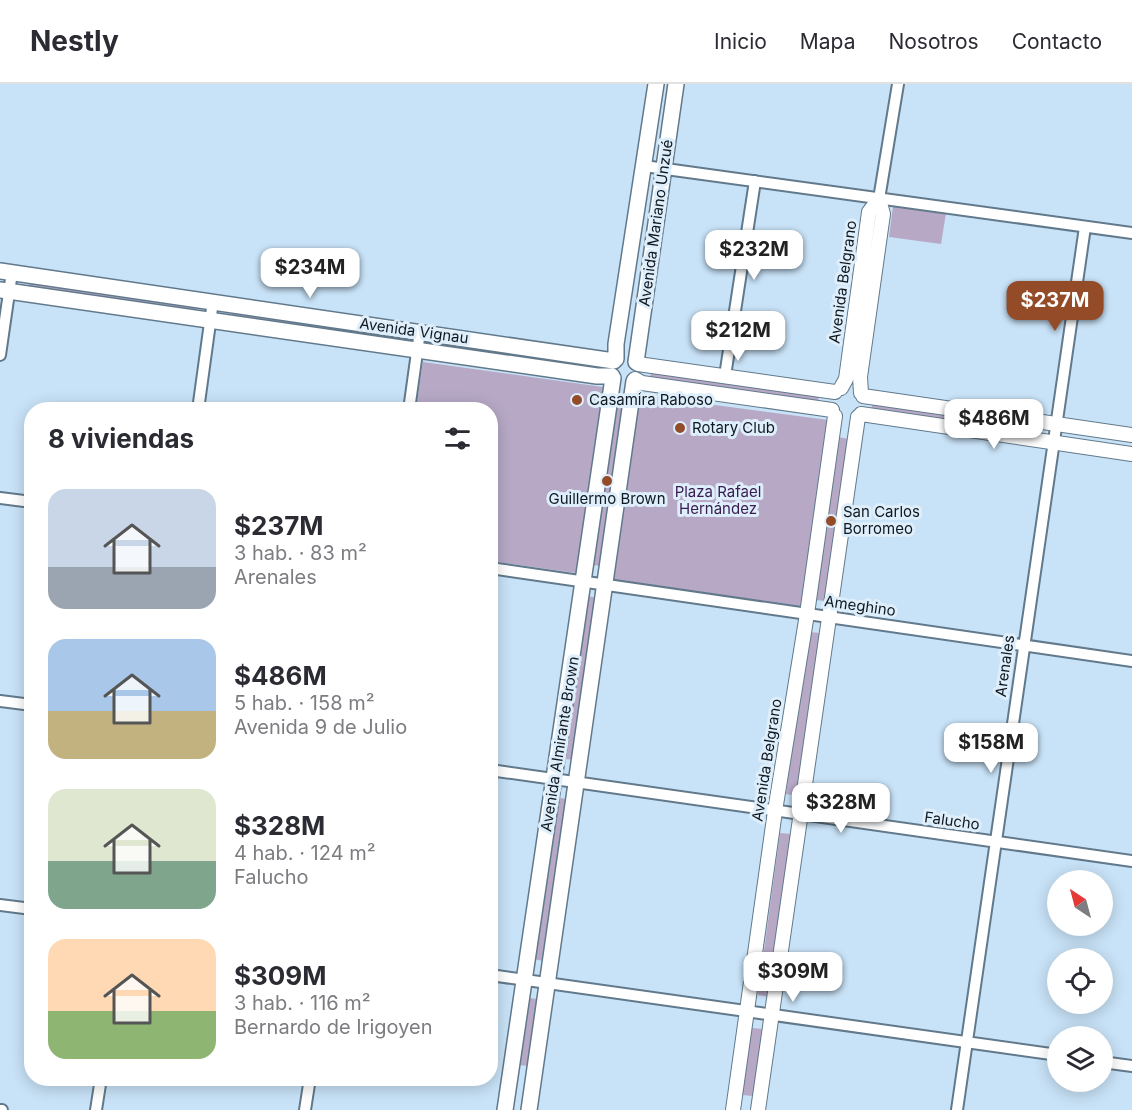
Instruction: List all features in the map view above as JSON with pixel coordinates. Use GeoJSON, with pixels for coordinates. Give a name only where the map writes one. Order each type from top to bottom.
{"type":"FeatureCollection","features":[{"type":"Feature","properties":{"kind":"main road","name":"Avenida Mariano Unzué"},"geometry":{"type":"LineString","coordinates":[[615,360],[656,84]]}},
{"type":"Feature","properties":{"kind":"main road","name":"Avenida Mariano Unzué"},"geometry":{"type":"LineString","coordinates":[[636,372],[676,84]]}},
{"type":"Feature","properties":{"kind":"main road","name":"Avenida Vignau"},"geometry":{"type":"LineString","coordinates":[[6,272],[615,360]]}},
{"type":"Feature","properties":{"kind":"main road","name":"Avenida Vignau"},"geometry":{"type":"LineString","coordinates":[[5,290],[612,377]]}},
{"type":"Feature","properties":{"kind":"main road"},"geometry":{"type":"LineString","coordinates":[[627,356],[631,357],[636,372],[629,384],[620,384],[612,377],[610,369],[615,360],[627,356]]}},
{"type":"Feature","properties":{"kind":"main road","name":"Avenida Almirante Brown"},"geometry":{"type":"LineString","coordinates":[[529,1110],[636,372]]}},
{"type":"Feature","properties":{"kind":"main road","name":"Avenida Almirante Brown"},"geometry":{"type":"LineString","coordinates":[[505,1110],[584,582],[612,377]]}},
{"type":"Feature","properties":{"kind":"street"},"geometry":{"type":"LineString","coordinates":[[879,199],[898,84]]}},
{"type":"Feature","properties":{"kind":"street"},"geometry":{"type":"LineString","coordinates":[[644,166],[1132,233]]}},
{"type":"Feature","properties":{"kind":"street"},"geometry":{"type":"LineString","coordinates":[[725,376],[755,182]]}},
{"type":"Feature","properties":{"kind":"street","name":"Avenida Belgrano"},"geometry":{"type":"LineString","coordinates":[[838,390],[846,379],[883,214],[879,199]]}},
{"type":"Feature","properties":{"kind":"street","name":"Arenales"},"geometry":{"type":"LineString","coordinates":[[957,1110],[1085,227]]}},
{"type":"Feature","properties":{"kind":"street"},"geometry":{"type":"LineString","coordinates":[[0,355],[6,272]]}},
{"type":"Feature","properties":{"kind":"street","name":"Avenida Belgrano"},"geometry":{"type":"LineString","coordinates":[[862,394],[860,377],[864,298]]}},
{"type":"Feature","properties":{"kind":"street"},"geometry":{"type":"LineString","coordinates":[[199,402],[213,302]]}},
{"type":"Feature","properties":{"kind":"street"},"geometry":{"type":"LineString","coordinates":[[410,402],[420,332]]}},
{"type":"Feature","properties":{"kind":"street"},"geometry":{"type":"LineString","coordinates":[[636,372],[725,376],[838,390],[849,387],[862,394],[1132,435]]}},
{"type":"Feature","properties":{"kind":"street"},"geometry":{"type":"LineString","coordinates":[[636,372],[642,383],[833,413],[844,421],[859,416],[1132,454]]}},
{"type":"Feature","properties":{"kind":"street"},"geometry":{"type":"LineString","coordinates":[[833,413],[831,401],[838,390]]}},
{"type":"Feature","properties":{"kind":"street"},"geometry":{"type":"LineString","coordinates":[[758,1110],[859,416],[864,407],[862,394]]}},
{"type":"Feature","properties":{"kind":"street","name":"Avenida Belgrano"},"geometry":{"type":"LineString","coordinates":[[732,1110],[775,811],[807,614],[833,413]]}},
{"type":"Feature","properties":{"kind":"street"},"geometry":{"type":"LineString","coordinates":[[0,498],[24,501]]}},
{"type":"Feature","properties":{"kind":"street","name":"Ameghino"},"geometry":{"type":"LineString","coordinates":[[498,569],[1132,661]]}},
{"type":"Feature","properties":{"kind":"street"},"geometry":{"type":"LineString","coordinates":[[0,701],[24,704]]}},
{"type":"Feature","properties":{"kind":"street","name":"Falucho"},"geometry":{"type":"LineString","coordinates":[[498,771],[1132,861]]}},
{"type":"Feature","properties":{"kind":"street"},"geometry":{"type":"LineString","coordinates":[[0,905],[24,908]]}},
{"type":"Feature","properties":{"kind":"street"},"geometry":{"type":"LineString","coordinates":[[498,976],[1047,1053]]}},
{"type":"Feature","properties":{"kind":"street"},"geometry":{"type":"LineString","coordinates":[[1113,1063],[1132,1066]]}},
{"type":"Feature","properties":{"kind":"street"},"geometry":{"type":"LineString","coordinates":[[96,1110],[100,1086]]}},
{"type":"Feature","properties":{"kind":"street"},"geometry":{"type":"LineString","coordinates":[[305,1110],[309,1086]]}},
{"type":"Feature","properties":{"kind":"green space"},"geometry":{"type":"Polygon","coordinates":[[[893,206],[946,213],[941,244],[889,237],[893,206]]]}},
{"type":"Feature","properties":{"kind":"green space"},"geometry":{"type":"Polygon","coordinates":[[[29,281],[197,307],[196,316],[28,290],[29,281]]]}},
{"type":"Feature","properties":{"kind":"green space"},"geometry":{"type":"Polygon","coordinates":[[[233,309],[401,335],[400,343],[232,318],[233,309]]]}},
{"type":"Feature","properties":{"kind":"green space"},"geometry":{"type":"Polygon","coordinates":[[[432,339],[600,364],[599,373],[431,348],[432,339]]]}},
{"type":"Feature","properties":{"kind":"green space"},"geometry":{"type":"Polygon","coordinates":[[[423,362],[603,387],[576,573],[498,562],[498,402],[417,402],[423,362]]]}},
{"type":"Feature","properties":{"kind":"green space"},"geometry":{"type":"Polygon","coordinates":[[[651,370],[819,395],[818,404],[650,379],[651,370]]]}},
{"type":"Feature","properties":{"kind":"green space","name":"Plaza Rafael Hernández"},"geometry":{"type":"Polygon","coordinates":[[[639,395],[828,420],[805,608],[610,581],[639,395]]]}},
{"type":"Feature","properties":{"kind":"green space"},"geometry":{"type":"Polygon","coordinates":[[[873,401],[1041,426],[1040,435],[871,410],[873,401]]]}},
{"type":"Feature","properties":{"kind":"green space"},"geometry":{"type":"Polygon","coordinates":[[[613,402],[624,404],[602,566],[591,565],[613,402]]]}},
{"type":"Feature","properties":{"kind":"green space"},"geometry":{"type":"Polygon","coordinates":[[[838,437],[849,439],[826,601],[815,600],[838,437]]]}},
{"type":"Feature","properties":{"kind":"green space"},"geometry":{"type":"Polygon","coordinates":[[[587,596],[598,598],[576,760],[565,759],[587,596]]]}},
{"type":"Feature","properties":{"kind":"green space"},"geometry":{"type":"Polygon","coordinates":[[[808,632],[820,633],[797,796],[786,794],[808,632]]]}},
{"type":"Feature","properties":{"kind":"green space"},"geometry":{"type":"Polygon","coordinates":[[[555,797],[566,799],[544,961],[533,959],[555,797]]]}},
{"type":"Feature","properties":{"kind":"green space"},"geometry":{"type":"Polygon","coordinates":[[[780,833],[791,834],[769,997],[758,995],[780,833]]]}},
{"type":"Feature","properties":{"kind":"green space"},"geometry":{"type":"Polygon","coordinates":[[[528,998],[539,999],[529,1066],[518,1065],[528,998]]]}},
{"type":"Feature","properties":{"kind":"green space"},"geometry":{"type":"Polygon","coordinates":[[[752,1028],[763,1029],[753,1096],[742,1095],[752,1028]]]}},
{"type":"Feature","properties":{"kind":"place","name":"Casamira Raboso"},"geometry":{"type":"Point","coordinates":[577,400]}},
{"type":"Feature","properties":{"kind":"place","name":"Rotary Club"},"geometry":{"type":"Point","coordinates":[680,428]}},
{"type":"Feature","properties":{"kind":"place","name":"Guillermo Brown"},"geometry":{"type":"Point","coordinates":[607,481]}},
{"type":"Feature","properties":{"kind":"place","name":"San Carlos Borromeo"},"geometry":{"type":"Point","coordinates":[831,521]}}]}
